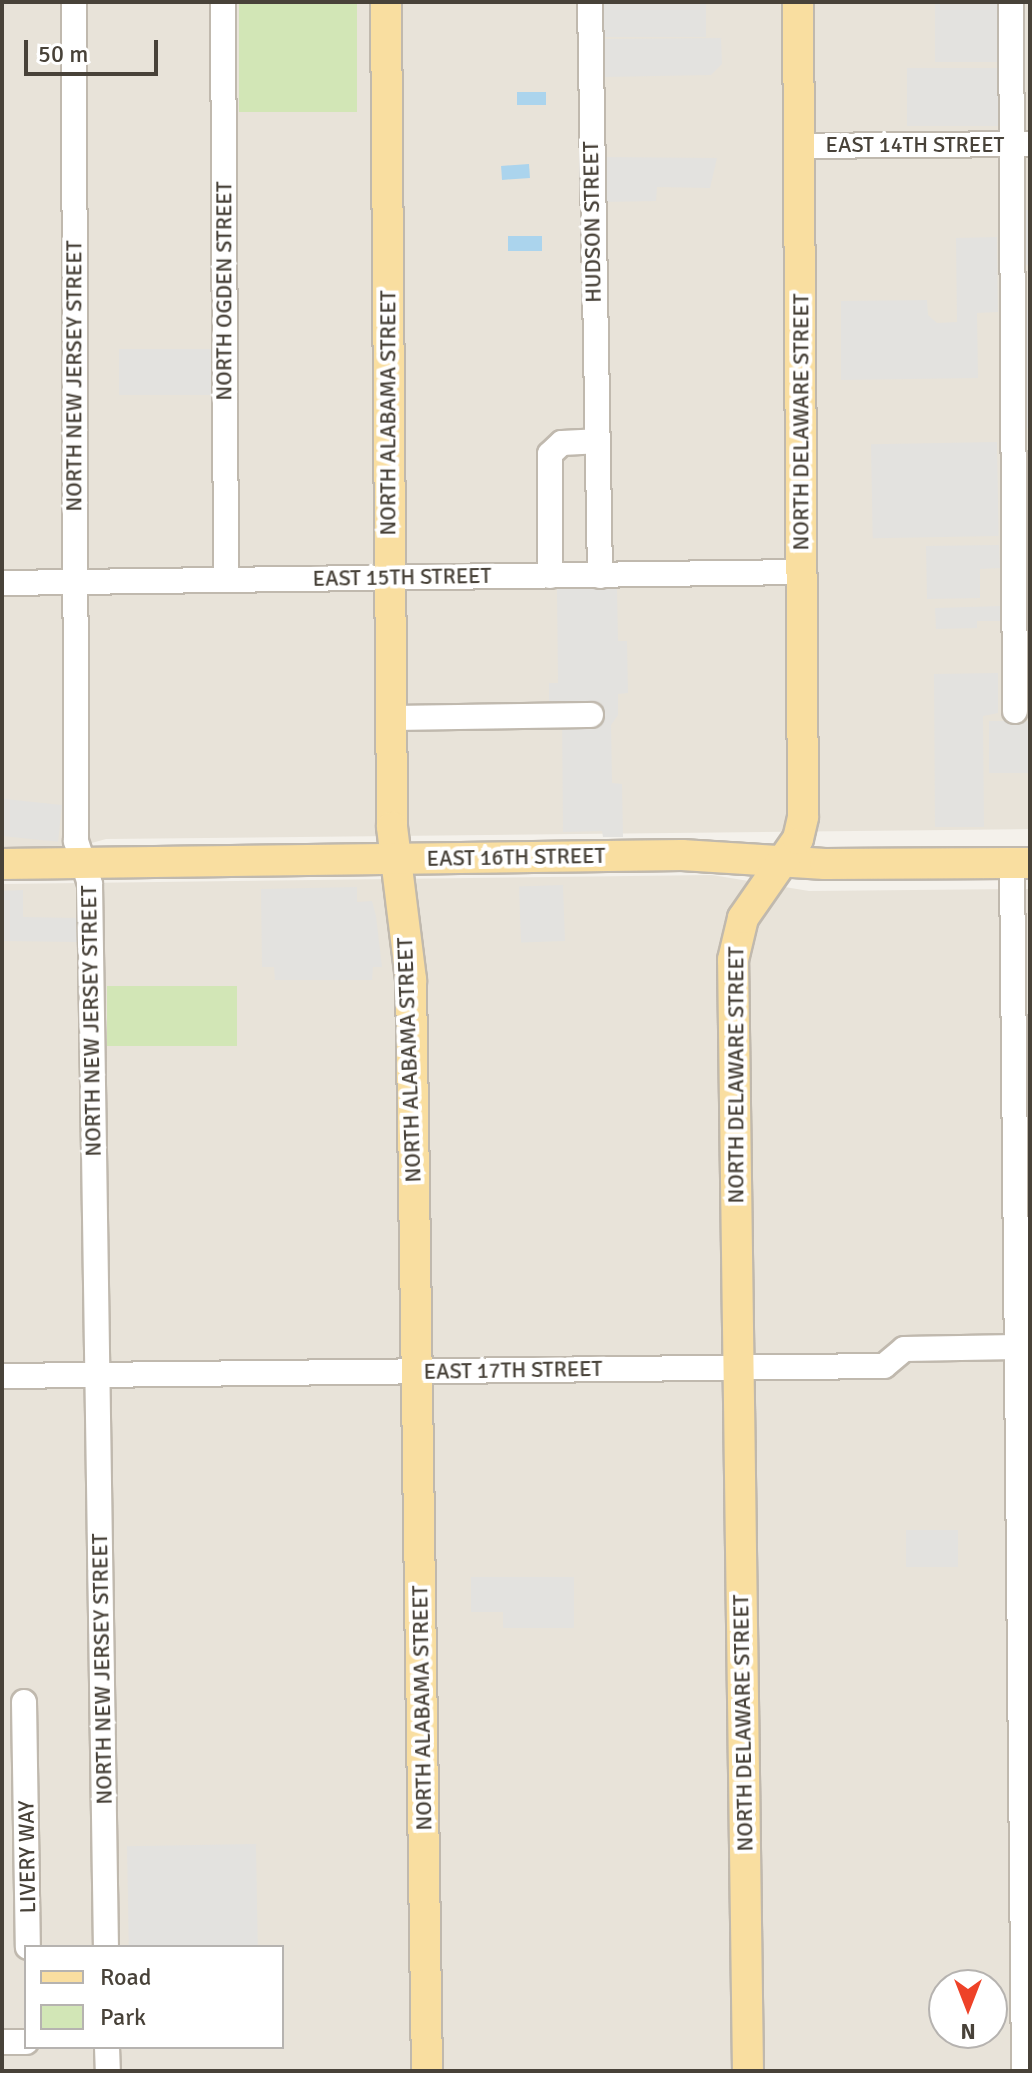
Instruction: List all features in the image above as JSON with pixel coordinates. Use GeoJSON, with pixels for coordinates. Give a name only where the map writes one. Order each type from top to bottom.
{"type":"FeatureCollection","features":[{"type":"Feature","properties":{"kind":"main road","name":"NORTH ALABAMA STREET"},"geometry":{"type":"LineString","coordinates":[[386,2],[390,718],[394,859],[411,980],[427,2071]]}},
{"type":"Feature","properties":{"kind":"main road","name":"NORTH DELAWARE STREET"},"geometry":{"type":"LineString","coordinates":[[748,2071],[734,947],[743,918],[798,839],[803,817],[798,2]]}},
{"type":"Feature","properties":{"kind":"main road","name":"EAST 16TH STREET"},"geometry":{"type":"LineString","coordinates":[[2,864],[682,855],[784,861],[1021,864]]}},
{"type":"Feature","properties":{"kind":"street","name":"NORTH NEW JERSEY STREET"},"geometry":{"type":"LineString","coordinates":[[74,2],[76,841],[90,884],[106,1945]]}},
{"type":"Feature","properties":{"kind":"street","name":"NORTH OGDEN STREET"},"geometry":{"type":"LineString","coordinates":[[223,2],[226,580]]}},
{"type":"Feature","properties":{"kind":"street","name":"HUDSON STREET"},"geometry":{"type":"LineString","coordinates":[[590,2],[600,576]]}},
{"type":"Feature","properties":{"kind":"street"},"geometry":{"type":"LineString","coordinates":[[1011,2],[1021,144],[1015,711]]}},
{"type":"Feature","properties":{"kind":"street","name":"EAST 14TH STREET"},"geometry":{"type":"LineString","coordinates":[[799,146],[1021,144]]}},
{"type":"Feature","properties":{"kind":"street"},"geometry":{"type":"LineString","coordinates":[[550,576],[550,454],[562,443],[596,441]]}},
{"type":"Feature","properties":{"kind":"street","name":"EAST 15TH STREET"},"geometry":{"type":"LineString","coordinates":[[2,583],[802,572]]}},
{"type":"Feature","properties":{"kind":"street"},"geometry":{"type":"LineString","coordinates":[[390,718],[591,715]]}},
{"type":"Feature","properties":{"kind":"street"},"geometry":{"type":"LineString","coordinates":[[1021,864],[1017,1347],[1025,1574],[1024,2071]]}},
{"type":"Feature","properties":{"kind":"street","name":"EAST 17TH STREET"},"geometry":{"type":"LineString","coordinates":[[2,1376],[884,1366],[904,1349],[1017,1347]]}},
{"type":"Feature","properties":{"kind":"street","name":"LIVERY WAY"},"geometry":{"type":"LineString","coordinates":[[24,1702],[14,1768],[28,1945]]}},
{"type":"Feature","properties":{"kind":"street"},"geometry":{"type":"LineString","coordinates":[[2,2042],[24,2042]]}},
{"type":"Feature","properties":{"kind":"street"},"geometry":{"type":"LineString","coordinates":[[107,2049],[108,2071]]}},
{"type":"Feature","properties":{"kind":"shaded area"},"geometry":{"type":"Polygon","coordinates":[[[2,2],[1030,2],[1030,829],[106,839],[77,847],[2,847],[2,2]]]}},
{"type":"Feature","properties":{"kind":"shaded area"},"geometry":{"type":"Polygon","coordinates":[[[603,2],[706,2],[706,37],[603,37],[603,2]]]}},
{"type":"Feature","properties":{"kind":"shaded area"},"geometry":{"type":"Polygon","coordinates":[[[935,2],[1003,2],[1003,62],[935,62],[935,2]]]}},
{"type":"Feature","properties":{"kind":"shaded area"},"geometry":{"type":"Polygon","coordinates":[[[721,38],[722,64],[711,75],[604,77],[603,39],[721,38]]]}},
{"type":"Feature","properties":{"kind":"shaded area"},"geometry":{"type":"Polygon","coordinates":[[[907,68],[1003,68],[1003,126],[907,126],[907,68]]]}},
{"type":"Feature","properties":{"kind":"shaded area"},"geometry":{"type":"Polygon","coordinates":[[[601,157],[717,158],[710,188],[657,187],[656,201],[602,202],[601,157]]]}},
{"type":"Feature","properties":{"kind":"shaded area"},"geometry":{"type":"Polygon","coordinates":[[[1022,210],[1030,210],[1030,265],[1024,265],[1022,210]]]}},
{"type":"Feature","properties":{"kind":"shaded area"},"geometry":{"type":"Polygon","coordinates":[[[997,237],[998,312],[977,313],[978,378],[841,380],[841,301],[927,300],[928,315],[937,323],[957,322],[956,238],[997,237]]]}},
{"type":"Feature","properties":{"kind":"shaded area"},"geometry":{"type":"Polygon","coordinates":[[[1024,310],[1030,310],[1030,428],[1023,428],[1024,310]]]}},
{"type":"Feature","properties":{"kind":"shaded area"},"geometry":{"type":"Polygon","coordinates":[[[119,349],[215,349],[215,395],[119,395],[119,349]]]}},
{"type":"Feature","properties":{"kind":"shaded area"},"geometry":{"type":"Polygon","coordinates":[[[997,442],[999,536],[873,538],[871,444],[997,442]]]}},
{"type":"Feature","properties":{"kind":"shaded area"},"geometry":{"type":"Polygon","coordinates":[[[999,545],[1000,568],[980,569],[980,598],[927,599],[926,546],[999,545]]]}},
{"type":"Feature","properties":{"kind":"shaded area"},"geometry":{"type":"Polygon","coordinates":[[[617,588],[618,641],[627,641],[628,693],[618,694],[618,715],[611,725],[612,783],[622,784],[623,837],[603,837],[602,831],[563,832],[562,712],[549,712],[549,683],[558,683],[557,589],[617,588]]]}},
{"type":"Feature","properties":{"kind":"shaded area"},"geometry":{"type":"Polygon","coordinates":[[[1003,606],[1003,621],[977,621],[977,628],[936,629],[935,608],[1003,606]]]}},
{"type":"Feature","properties":{"kind":"shaded area"},"geometry":{"type":"Polygon","coordinates":[[[998,673],[998,713],[983,716],[984,827],[935,827],[934,674],[998,673]]]}},
{"type":"Feature","properties":{"kind":"shaded area"},"geometry":{"type":"Polygon","coordinates":[[[989,721],[1030,721],[1030,773],[989,773],[989,721]]]}},
{"type":"Feature","properties":{"kind":"shaded area"},"geometry":{"type":"Polygon","coordinates":[[[2,799],[62,805],[58,842],[2,836],[2,799]]]}},
{"type":"Feature","properties":{"kind":"shaded area"},"geometry":{"type":"Polygon","coordinates":[[[712,875],[809,891],[1030,889],[1030,2071],[2,2071],[2,884],[712,875]]]}},
{"type":"Feature","properties":{"kind":"shaded area"},"geometry":{"type":"Polygon","coordinates":[[[563,885],[565,941],[521,943],[519,887],[563,885]]]}},
{"type":"Feature","properties":{"kind":"shaded area"},"geometry":{"type":"Polygon","coordinates":[[[357,887],[357,902],[372,901],[376,916],[382,967],[373,967],[372,980],[275,980],[274,967],[262,967],[261,889],[357,887]]]}},
{"type":"Feature","properties":{"kind":"shaded area"},"geometry":{"type":"Polygon","coordinates":[[[23,890],[23,917],[76,918],[77,942],[2,941],[2,891],[23,890]]]}},
{"type":"Feature","properties":{"kind":"shaded area"},"geometry":{"type":"Polygon","coordinates":[[[906,1530],[958,1530],[958,1567],[906,1567],[906,1530]]]}},
{"type":"Feature","properties":{"kind":"shaded area"},"geometry":{"type":"Polygon","coordinates":[[[471,1577],[574,1577],[574,1628],[503,1628],[503,1612],[471,1612],[471,1577]]]}},
{"type":"Feature","properties":{"kind":"shaded area"},"geometry":{"type":"Polygon","coordinates":[[[256,1844],[258,1945],[129,1945],[127,1846],[256,1844]]]}},
{"type":"Feature","properties":{"kind":"green space"},"geometry":{"type":"Polygon","coordinates":[[[239,2],[357,2],[357,112],[239,112],[239,2]]]}},
{"type":"Feature","properties":{"kind":"green space"},"geometry":{"type":"Polygon","coordinates":[[[107,986],[237,986],[237,1046],[107,1046],[107,986]]]}},
{"type":"Feature","properties":{"kind":"water"},"geometry":{"type":"Polygon","coordinates":[[[517,92],[546,92],[546,105],[517,105],[517,92]]]}},
{"type":"Feature","properties":{"kind":"water"},"geometry":{"type":"Polygon","coordinates":[[[529,164],[530,178],[502,180],[501,166],[529,164]]]}},
{"type":"Feature","properties":{"kind":"water"},"geometry":{"type":"Polygon","coordinates":[[[508,236],[542,236],[542,251],[508,251],[508,236]]]}}]}
